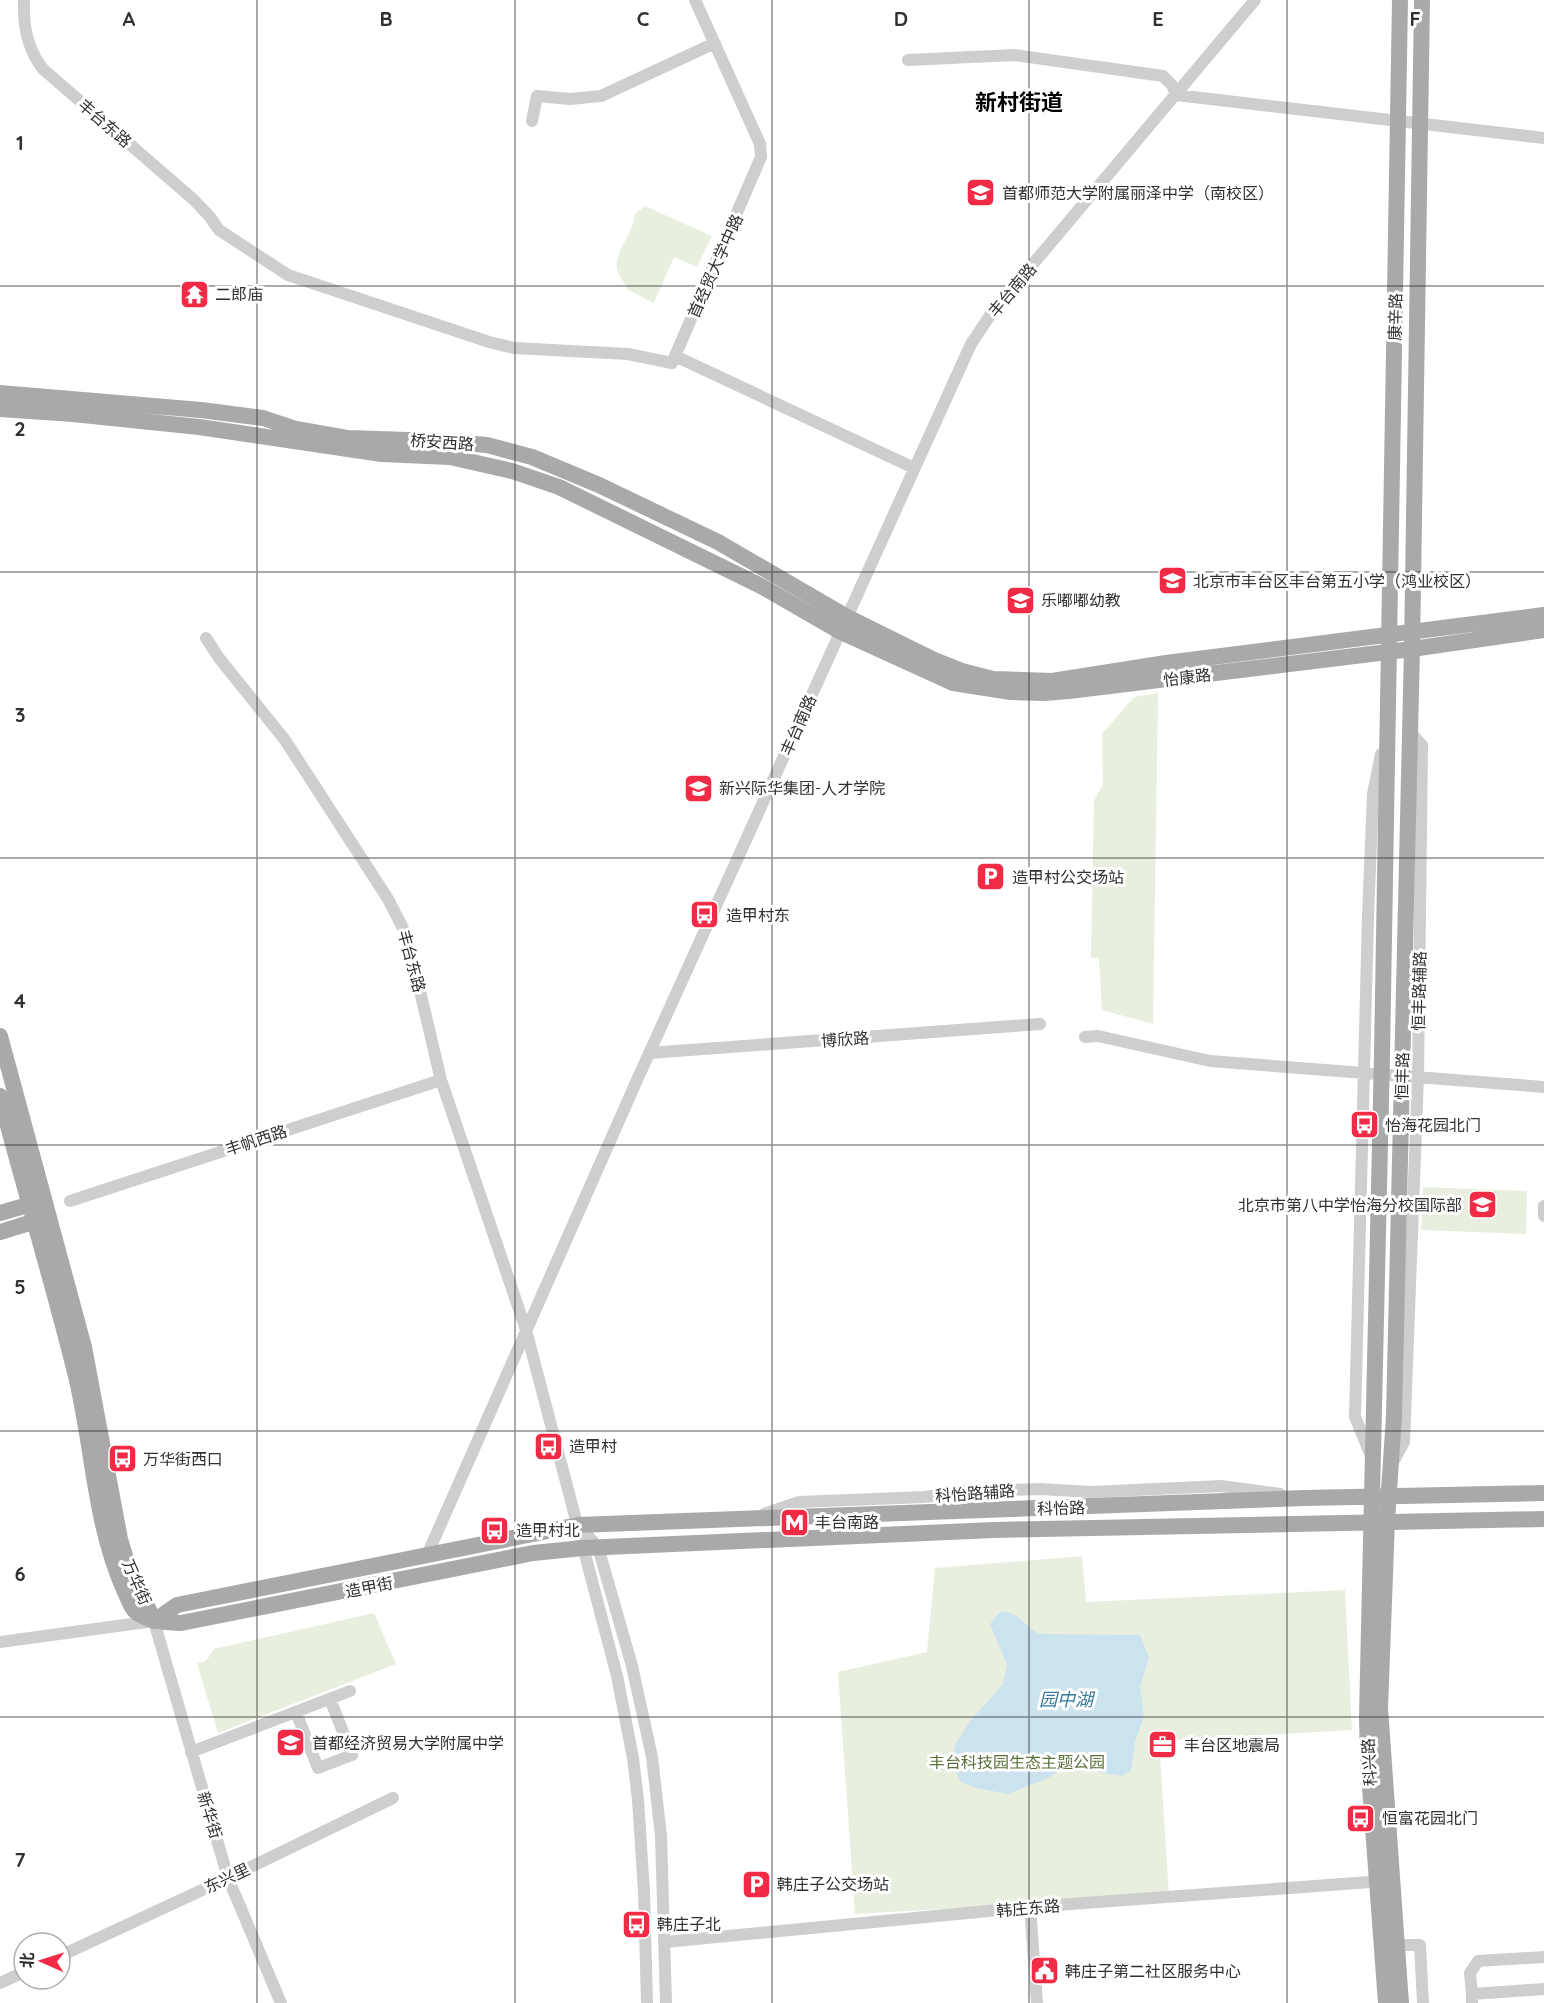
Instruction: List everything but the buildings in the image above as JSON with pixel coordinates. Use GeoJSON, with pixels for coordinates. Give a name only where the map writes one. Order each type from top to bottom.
{"type":"FeatureCollection","features":[{"type":"Feature","properties":{"kind":"main road","name":"康辛路"},"geometry":{"type":"LineString","coordinates":[[1389,634],[1400,0]]}},
{"type":"Feature","properties":{"kind":"main road","name":"康辛路"},"geometry":{"type":"LineString","coordinates":[[1412,631],[1422,0]]}},
{"type":"Feature","properties":{"kind":"main road","name":"桥安西路"},"geometry":{"type":"LineString","coordinates":[[0,393],[201,410],[263,418],[296,429],[347,438],[487,445],[532,457],[599,485],[718,542],[844,624]]}},
{"type":"Feature","properties":{"kind":"main road","name":"桥安西路"},"geometry":{"type":"LineString","coordinates":[[0,409],[73,414],[199,428],[382,454],[450,457],[512,471],[559,487],[844,624]]}},
{"type":"Feature","properties":{"kind":"main road","name":"怡康路"},"geometry":{"type":"LineString","coordinates":[[844,624],[962,671],[993,679],[1052,681],[1166,663],[1544,615]]}},
{"type":"Feature","properties":{"kind":"main road","name":"怡康路"},"geometry":{"type":"LineString","coordinates":[[844,624],[953,683],[1011,692],[1044,693],[1412,649],[1544,630]]}},
{"type":"Feature","properties":{"kind":"main road","name":"恒丰路"},"geometry":{"type":"LineString","coordinates":[[1379,1521],[1389,1497],[1410,1077],[1412,631]]}},
{"type":"Feature","properties":{"kind":"main road","name":"恒丰路"},"geometry":{"type":"LineString","coordinates":[[1379,1521],[1371,1497],[1371,1457],[1389,634]]}},
{"type":"Feature","properties":{"kind":"main road","name":"万华街"},"geometry":{"type":"LineString","coordinates":[[0,1036],[41,1207],[92,1380],[120,1539],[127,1563],[154,1621]]}},
{"type":"Feature","properties":{"kind":"main road","name":"万华街"},"geometry":{"type":"LineString","coordinates":[[0,1096],[41,1207]]}},
{"type":"Feature","properties":{"kind":"main road"},"geometry":{"type":"LineString","coordinates":[[0,1213],[41,1207]]}},
{"type":"Feature","properties":{"kind":"main road"},"geometry":{"type":"LineString","coordinates":[[0,1232],[33,1222],[41,1207]]}},
{"type":"Feature","properties":{"kind":"main road","name":"万华街"},"geometry":{"type":"LineString","coordinates":[[33,1222],[79,1388],[110,1552],[134,1610],[154,1621]]}},
{"type":"Feature","properties":{"kind":"main road","name":"科怡路"},"geometry":{"type":"LineString","coordinates":[[578,1525],[1305,1498],[1544,1493]]}},
{"type":"Feature","properties":{"kind":"main road","name":"科怡路"},"geometry":{"type":"LineString","coordinates":[[590,1548],[994,1530],[1544,1519]]}},
{"type":"Feature","properties":{"kind":"main road","name":"科兴路"},"geometry":{"type":"LineString","coordinates":[[1379,1521],[1367,1717],[1368,1760],[1384,1881],[1396,1945],[1401,2003]]}},
{"type":"Feature","properties":{"kind":"main road","name":"造甲街"},"geometry":{"type":"LineString","coordinates":[[154,1621],[177,1605],[428,1553],[578,1525]]}},
{"type":"Feature","properties":{"kind":"main road","name":"造甲街"},"geometry":{"type":"LineString","coordinates":[[154,1621],[181,1623],[533,1554],[590,1548]]}},
{"type":"Feature","properties":{"kind":"main road","name":"科兴路"},"geometry":{"type":"LineString","coordinates":[[1384,1881],[1386,2003]]}},
{"type":"Feature","properties":{"kind":"street","name":"丰台东路"},"geometry":{"type":"LineString","coordinates":[[24,0],[23,15],[28,43],[43,69],[194,200],[219,230],[288,275],[489,342],[514,348],[628,354],[674,360],[914,468]]}},
{"type":"Feature","properties":{"kind":"street"},"geometry":{"type":"LineString","coordinates":[[532,122],[537,96],[570,99],[601,96],[715,43],[695,0]]}},
{"type":"Feature","properties":{"kind":"street","name":"丰台南路"},"geometry":{"type":"LineString","coordinates":[[526,1330],[964,358],[981,329],[1255,0]]}},
{"type":"Feature","properties":{"kind":"street","name":"首经贸大学中路"},"geometry":{"type":"LineString","coordinates":[[674,360],[762,157],[760,144],[715,43]]}},
{"type":"Feature","properties":{"kind":"street"},"geometry":{"type":"LineString","coordinates":[[908,60],[1014,55],[1163,76],[1172,85],[1176,95],[1544,138]]}},
{"type":"Feature","properties":{"kind":"street","name":"丰台东路"},"geometry":{"type":"LineString","coordinates":[[206,638],[219,658],[285,740],[399,917],[407,936],[441,1080],[526,1330]]}},
{"type":"Feature","properties":{"kind":"street"},"geometry":{"type":"LineString","coordinates":[[1371,1457],[1355,1417],[1373,794],[1388,724]]}},
{"type":"Feature","properties":{"kind":"street","name":"博欣路"},"geometry":{"type":"LineString","coordinates":[[650,1053],[1040,1024]]}},
{"type":"Feature","properties":{"kind":"street"},"geometry":{"type":"LineString","coordinates":[[1085,1037],[1098,1036],[1210,1061],[1544,1087]]}},
{"type":"Feature","properties":{"kind":"street","name":"丰帆西路"},"geometry":{"type":"LineString","coordinates":[[70,1201],[441,1080]]}},
{"type":"Feature","properties":{"kind":"street"},"geometry":{"type":"LineString","coordinates":[[1544,1206],[1544,1216]]}},
{"type":"Feature","properties":{"kind":"street"},"geometry":{"type":"LineString","coordinates":[[526,1330],[578,1525],[590,1548],[632,1666],[652,1757],[661,1836],[666,2003]]}},
{"type":"Feature","properties":{"kind":"street"},"geometry":{"type":"LineString","coordinates":[[428,1553],[526,1330]]}},
{"type":"Feature","properties":{"kind":"street"},"geometry":{"type":"LineString","coordinates":[[590,1548],[633,1758],[642,1852],[647,2003]]}},
{"type":"Feature","properties":{"kind":"street","name":"造甲街"},"geometry":{"type":"LineString","coordinates":[[0,1642],[154,1621]]}},
{"type":"Feature","properties":{"kind":"street","name":"新华街"},"geometry":{"type":"LineString","coordinates":[[154,1621],[228,1878],[281,2003]]}},
{"type":"Feature","properties":{"kind":"street"},"geometry":{"type":"LineString","coordinates":[[191,1752],[350,1691]]}},
{"type":"Feature","properties":{"kind":"street"},"geometry":{"type":"LineString","coordinates":[[296,1712],[318,1768],[352,1755],[330,1699]]}},
{"type":"Feature","properties":{"kind":"street","name":"东兴里"},"geometry":{"type":"LineString","coordinates":[[72,1950],[393,1798]]}},
{"type":"Feature","properties":{"kind":"street","name":"韩庄东路"},"geometry":{"type":"LineString","coordinates":[[665,1942],[1030,1907],[1384,1881]]}},
{"type":"Feature","properties":{"kind":"street"},"geometry":{"type":"LineString","coordinates":[[1030,1907],[1037,2003]]}},
{"type":"Feature","properties":{"kind":"street"},"geometry":{"type":"LineString","coordinates":[[1396,1945],[1420,1945],[1423,2003]]}},
{"type":"Feature","properties":{"kind":"street"},"geometry":{"type":"LineString","coordinates":[[1544,1957],[1478,1961],[1470,1973],[1472,1998],[1544,1989]]}},
{"type":"Feature","properties":{"kind":"green space"},"geometry":{"type":"Polygon","coordinates":[[[645,206],[712,236],[697,267],[674,257],[654,303],[628,290],[617,269],[618,255],[635,214],[645,206]]]}},
{"type":"Feature","properties":{"kind":"green space"},"geometry":{"type":"Polygon","coordinates":[[[1158,693],[1153,1024],[1102,1010],[1099,958],[1091,958],[1094,801],[1103,784],[1102,734],[1134,697],[1158,693]]]}},
{"type":"Feature","properties":{"kind":"green space"},"geometry":{"type":"Polygon","coordinates":[[[1423,1187],[1527,1191],[1526,1234],[1421,1230],[1423,1187]]]}},
{"type":"Feature","properties":{"kind":"green space","name":"丰台科技园生态主题公园"},"geometry":{"type":"Polygon","coordinates":[[[1082,1556],[1086,1602],[1345,1590],[1352,1730],[1159,1741],[1169,1896],[855,1914],[838,1672],[927,1652],[935,1568],[1082,1556]]]}},
{"type":"Feature","properties":{"kind":"green space"},"geometry":{"type":"Polygon","coordinates":[[[374,1613],[396,1664],[218,1733],[197,1663],[206,1661],[214,1649],[374,1613]]]}},
{"type":"Feature","properties":{"kind":"water","name":"园中湖"},"geometry":{"type":"Polygon","coordinates":[[[1005,1611],[1015,1615],[1039,1634],[1140,1635],[1149,1658],[1140,1686],[1144,1716],[1135,1742],[1131,1770],[1122,1776],[1098,1772],[1092,1768],[1090,1761],[1084,1768],[1064,1768],[1048,1778],[1008,1794],[976,1788],[961,1782],[952,1764],[956,1743],[971,1720],[1003,1684],[1007,1665],[990,1624],[999,1613],[1005,1611]]]}},
{"type":"Feature","properties":{"kind":"place","name":"首都师范大学附属丽泽中学（南校区）"},"geometry":{"type":"Point","coordinates":[981,193]}},
{"type":"Feature","properties":{"kind":"place","name":"二郎庙"},"geometry":{"type":"Point","coordinates":[194,294]}},
{"type":"Feature","properties":{"kind":"place","name":"北京市丰台区丰台第五小学（鸿业校区）"},"geometry":{"type":"Point","coordinates":[1172,581]}},
{"type":"Feature","properties":{"kind":"place","name":"乐嘟嘟幼教"},"geometry":{"type":"Point","coordinates":[1020,600]}},
{"type":"Feature","properties":{"kind":"place","name":"新兴际华集团-人才学院"},"geometry":{"type":"Point","coordinates":[698,788]}},
{"type":"Feature","properties":{"kind":"place","name":"造甲村公交场站"},"geometry":{"type":"Point","coordinates":[991,877]}},
{"type":"Feature","properties":{"kind":"place","name":"造甲村东"},"geometry":{"type":"Point","coordinates":[705,915]}},
{"type":"Feature","properties":{"kind":"place","name":"怡海花园北门"},"geometry":{"type":"Point","coordinates":[1364,1125]}},
{"type":"Feature","properties":{"kind":"place","name":"北京市第八中学怡海分校国际部"},"geometry":{"type":"Point","coordinates":[1483,1205]}},
{"type":"Feature","properties":{"kind":"place","name":"造甲村"},"geometry":{"type":"Point","coordinates":[548,1446]}},
{"type":"Feature","properties":{"kind":"place","name":"万华街西口"},"geometry":{"type":"Point","coordinates":[122,1459]}},
{"type":"Feature","properties":{"kind":"place","name":"丰台南路"},"geometry":{"type":"Point","coordinates":[794,1522]}},
{"type":"Feature","properties":{"kind":"place","name":"造甲村北"},"geometry":{"type":"Point","coordinates":[495,1530]}},
{"type":"Feature","properties":{"kind":"place","name":"首都经济贸易大学附属中学"},"geometry":{"type":"Point","coordinates":[291,1743]}},
{"type":"Feature","properties":{"kind":"place","name":"丰台区地震局"},"geometry":{"type":"Point","coordinates":[1163,1745]}},
{"type":"Feature","properties":{"kind":"place","name":"恒富花园北门"},"geometry":{"type":"Point","coordinates":[1361,1818]}},
{"type":"Feature","properties":{"kind":"place","name":"韩庄子公交场站"},"geometry":{"type":"Point","coordinates":[756,1884]}},
{"type":"Feature","properties":{"kind":"place","name":"韩庄子北"},"geometry":{"type":"Point","coordinates":[636,1924]}},
{"type":"Feature","properties":{"kind":"place","name":"韩庄子第二社区服务中心"},"geometry":{"type":"Point","coordinates":[1044,1971]}},
{"type":"Feature","properties":{"kind":"district","name":"新村街道"},"geometry":{"type":"Point","coordinates":[1019,102]}}]}
